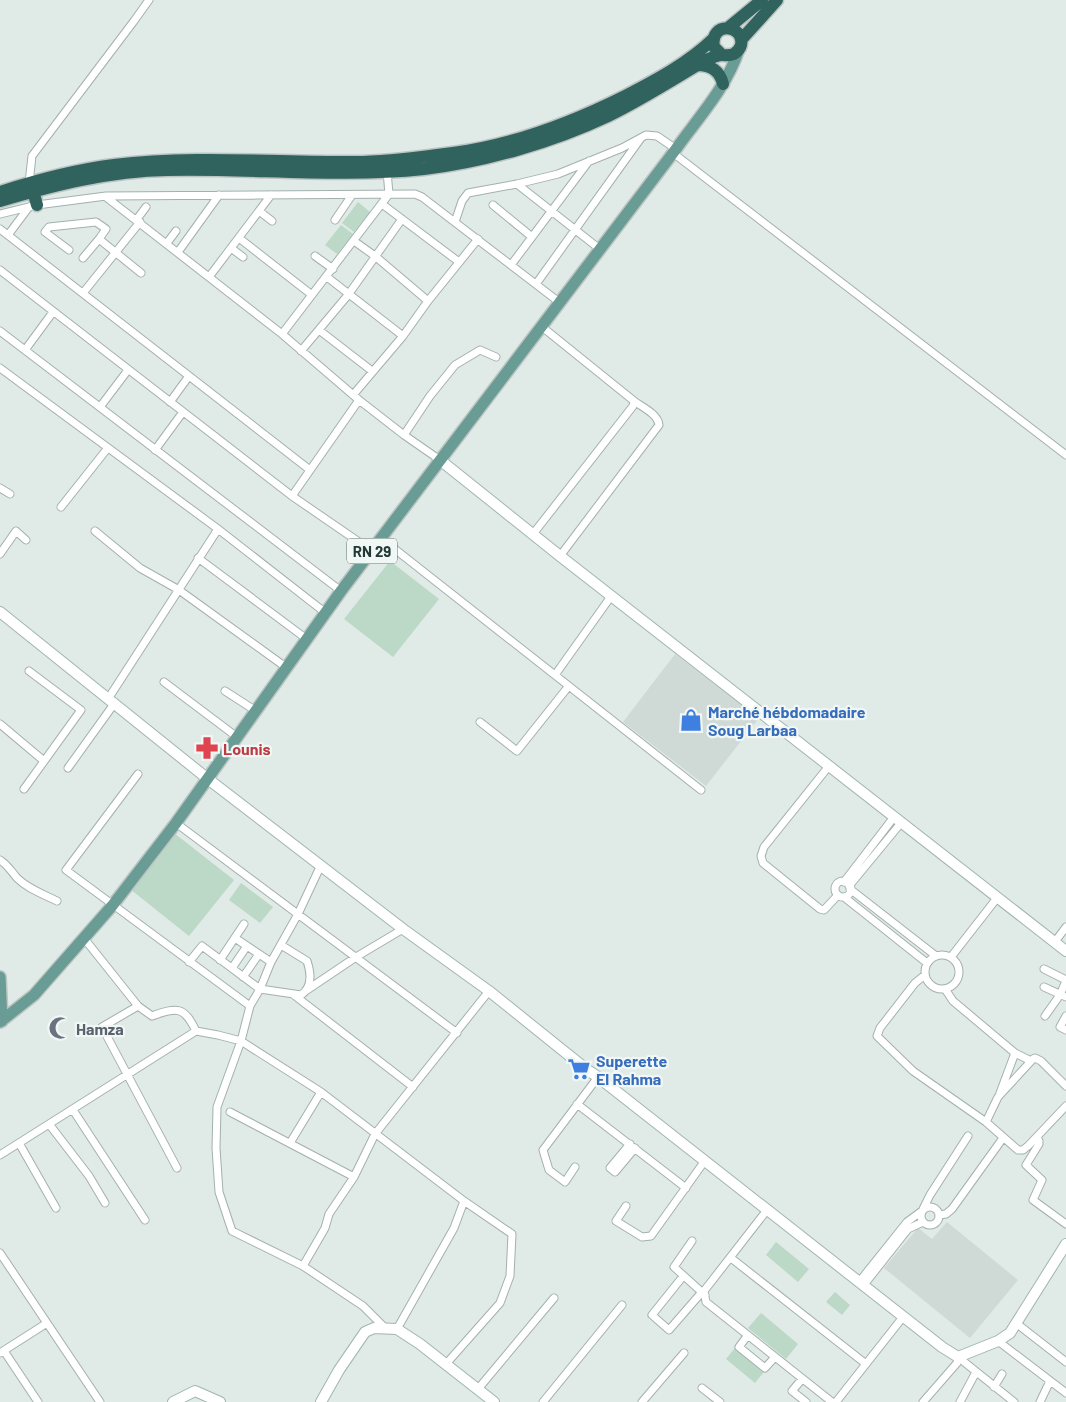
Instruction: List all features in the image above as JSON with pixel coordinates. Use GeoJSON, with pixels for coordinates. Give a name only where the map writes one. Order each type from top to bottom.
{"type":"FeatureCollection","features":[{"type":"Feature","properties":{"kind":"highway"},"geometry":{"type":"LineString","coordinates":[[1,207],[31,187],[86,170],[141,163],[203,160],[365,162],[456,153],[525,137],[605,106],[678,66],[714,39],[718,31],[728,28],[762,0]]}},
{"type":"Feature","properties":{"kind":"highway","name":"RN 29"},"geometry":{"type":"LineString","coordinates":[[740,45],[778,0]]}},
{"type":"Feature","properties":{"kind":"highway"},"geometry":{"type":"LineString","coordinates":[[0,192],[88,178],[165,170],[367,174],[457,164],[529,146],[569,132],[608,116],[698,65],[724,55],[733,54],[740,45],[738,33],[728,28]]}},
{"type":"Feature","properties":{"kind":"highway"},"geometry":{"type":"LineString","coordinates":[[714,39],[716,50],[724,55]]}},
{"type":"Feature","properties":{"kind":"highway"},"geometry":{"type":"LineString","coordinates":[[698,65],[706,65],[714,69],[720,76],[723,84]]}},
{"type":"Feature","properties":{"kind":"highway"},"geometry":{"type":"LineString","coordinates":[[31,187],[33,206]]}},
{"type":"Feature","properties":{"kind":"main road","name":"RN 29"},"geometry":{"type":"LineString","coordinates":[[1,1021],[34,995],[112,906],[176,823],[327,614],[341,591],[675,151],[723,84],[730,72],[740,45]]}},
{"type":"Feature","properties":{"kind":"main road"},"geometry":{"type":"LineString","coordinates":[[724,55],[730,72]]}},
{"type":"Feature","properties":{"kind":"main road"},"geometry":{"type":"LineString","coordinates":[[0,977],[1,1021]]}},
{"type":"Feature","properties":{"kind":"street"},"geometry":{"type":"LineString","coordinates":[[31,187],[32,156],[149,0]]}},
{"type":"Feature","properties":{"kind":"street"},"geometry":{"type":"LineString","coordinates":[[455,222],[462,201],[468,193],[558,174],[622,148],[643,136],[654,135],[1066,455]]}},
{"type":"Feature","properties":{"kind":"street"},"geometry":{"type":"LineString","coordinates":[[536,284],[643,136]]}},
{"type":"Feature","properties":{"kind":"street"},"geometry":{"type":"LineString","coordinates":[[511,264],[590,161]]}},
{"type":"Feature","properties":{"kind":"street"},"geometry":{"type":"LineString","coordinates":[[282,334],[333,270],[389,194],[387,172]]}},
{"type":"Feature","properties":{"kind":"street"},"geometry":{"type":"LineString","coordinates":[[517,184],[600,250]]}},
{"type":"Feature","properties":{"kind":"street"},"geometry":{"type":"LineString","coordinates":[[1,207],[33,206],[106,196],[417,194],[559,302]]}},
{"type":"Feature","properties":{"kind":"street"},"geometry":{"type":"LineString","coordinates":[[209,276],[271,195]]}},
{"type":"Feature","properties":{"kind":"street"},"geometry":{"type":"LineString","coordinates":[[335,220],[352,195]]}},
{"type":"Feature","properties":{"kind":"street"},"geometry":{"type":"LineString","coordinates":[[106,196],[282,334],[359,400],[440,460],[1066,951]]}},
{"type":"Feature","properties":{"kind":"street"},"geometry":{"type":"LineString","coordinates":[[178,252],[219,196]]}},
{"type":"Feature","properties":{"kind":"street"},"geometry":{"type":"LineString","coordinates":[[382,204],[459,262]]}},
{"type":"Feature","properties":{"kind":"street"},"geometry":{"type":"LineString","coordinates":[[493,205],[532,237]]}},
{"type":"Feature","properties":{"kind":"street"},"geometry":{"type":"LineString","coordinates":[[8,234],[33,206]]}},
{"type":"Feature","properties":{"kind":"street"},"geometry":{"type":"LineString","coordinates":[[82,293],[116,252],[146,207]]}},
{"type":"Feature","properties":{"kind":"street"},"geometry":{"type":"LineString","coordinates":[[259,211],[272,221]]}},
{"type":"Feature","properties":{"kind":"street"},"geometry":{"type":"LineString","coordinates":[[301,351],[348,295],[402,218]]}},
{"type":"Feature","properties":{"kind":"street"},"geometry":{"type":"LineString","coordinates":[[69,250],[45,232],[49,227],[96,222],[106,229],[83,258]]}},
{"type":"Feature","properties":{"kind":"street"},"geometry":{"type":"LineString","coordinates":[[0,229],[310,470]]}},
{"type":"Feature","properties":{"kind":"street"},"geometry":{"type":"LineString","coordinates":[[167,243],[176,231]]}},
{"type":"Feature","properties":{"kind":"street"},"geometry":{"type":"LineString","coordinates":[[239,238],[312,295]]}},
{"type":"Feature","properties":{"kind":"street"},"geometry":{"type":"LineString","coordinates":[[99,239],[141,273]]}},
{"type":"Feature","properties":{"kind":"street"},"geometry":{"type":"LineString","coordinates":[[353,395],[403,336],[428,301],[478,239]]}},
{"type":"Feature","properties":{"kind":"street"},"geometry":{"type":"LineString","coordinates":[[354,241],[375,256],[428,301]]}},
{"type":"Feature","properties":{"kind":"street"},"geometry":{"type":"LineString","coordinates":[[231,248],[243,257]]}},
{"type":"Feature","properties":{"kind":"street"},"geometry":{"type":"LineString","coordinates":[[315,256],[333,270]]}},
{"type":"Feature","properties":{"kind":"street"},"geometry":{"type":"LineString","coordinates":[[0,270],[292,496],[372,551]]}},
{"type":"Feature","properties":{"kind":"street"},"geometry":{"type":"LineString","coordinates":[[327,277],[403,336]]}},
{"type":"Feature","properties":{"kind":"street"},"geometry":{"type":"LineString","coordinates":[[25,350],[54,312]]}},
{"type":"Feature","properties":{"kind":"street"},"geometry":{"type":"LineString","coordinates":[[541,326],[655,416],[659,423],[658,427],[560,556]]}},
{"type":"Feature","properties":{"kind":"street"},"geometry":{"type":"LineString","coordinates":[[319,330],[372,371]]}},
{"type":"Feature","properties":{"kind":"street"},"geometry":{"type":"LineString","coordinates":[[0,331],[341,591]]}},
{"type":"Feature","properties":{"kind":"street"},"geometry":{"type":"LineString","coordinates":[[404,435],[430,396],[455,365],[480,350],[496,357]]}},
{"type":"Feature","properties":{"kind":"street"},"geometry":{"type":"LineString","coordinates":[[0,368],[107,449],[218,529],[327,614]]}},
{"type":"Feature","properties":{"kind":"street"},"geometry":{"type":"LineString","coordinates":[[100,407],[128,370]]}},
{"type":"Feature","properties":{"kind":"street"},"geometry":{"type":"LineString","coordinates":[[170,402],[189,376]]}},
{"type":"Feature","properties":{"kind":"street"},"geometry":{"type":"LineString","coordinates":[[292,496],[359,400]]}},
{"type":"Feature","properties":{"kind":"street"},"geometry":{"type":"LineString","coordinates":[[533,534],[633,406],[634,401]]}},
{"type":"Feature","properties":{"kind":"street"},"geometry":{"type":"LineString","coordinates":[[155,450],[183,412]]}},
{"type":"Feature","properties":{"kind":"street"},"geometry":{"type":"LineString","coordinates":[[61,507],[107,449]]}},
{"type":"Feature","properties":{"kind":"street"},"geometry":{"type":"LineString","coordinates":[[0,488],[10,494]]}},
{"type":"Feature","properties":{"kind":"street"},"geometry":{"type":"LineString","coordinates":[[68,768],[198,558],[218,529]]}},
{"type":"Feature","properties":{"kind":"street"},"geometry":{"type":"LineString","coordinates":[[0,554],[16,531],[26,540]]}},
{"type":"Feature","properties":{"kind":"street"},"geometry":{"type":"LineString","coordinates":[[95,531],[140,568],[178,590],[287,668]]}},
{"type":"Feature","properties":{"kind":"street"},"geometry":{"type":"LineString","coordinates":[[382,539],[701,790]]}},
{"type":"Feature","properties":{"kind":"street"},"geometry":{"type":"LineString","coordinates":[[198,558],[308,640]]}},
{"type":"Feature","properties":{"kind":"street"},"geometry":{"type":"LineString","coordinates":[[555,675],[612,595]]}},
{"type":"Feature","properties":{"kind":"street"},"geometry":{"type":"LineString","coordinates":[[0,612],[208,778],[403,929],[490,991],[704,1162],[942,1347],[958,1356],[1014,1402]]}},
{"type":"Feature","properties":{"kind":"street"},"geometry":{"type":"LineString","coordinates":[[24,789],[80,710],[29,670]]}},
{"type":"Feature","properties":{"kind":"street"},"geometry":{"type":"LineString","coordinates":[[164,682],[237,737]]}},
{"type":"Feature","properties":{"kind":"street"},"geometry":{"type":"LineString","coordinates":[[480,722],[517,751],[568,687]]}},
{"type":"Feature","properties":{"kind":"street"},"geometry":{"type":"LineString","coordinates":[[225,691],[256,711]]}},
{"type":"Feature","properties":{"kind":"street"},"geometry":{"type":"LineString","coordinates":[[0,724],[44,761]]}},
{"type":"Feature","properties":{"kind":"street"},"geometry":{"type":"LineString","coordinates":[[829,766],[764,846],[761,856],[763,863],[820,909],[824,910],[841,896],[848,895],[848,885],[898,820]]}},
{"type":"Feature","properties":{"kind":"street"},"geometry":{"type":"LineString","coordinates":[[138,774],[66,870],[112,906],[250,1006]]}},
{"type":"Feature","properties":{"kind":"street"},"geometry":{"type":"LineString","coordinates":[[176,823],[457,1033]]}},
{"type":"Feature","properties":{"kind":"street"},"geometry":{"type":"LineString","coordinates":[[0,860],[10,866],[17,878],[57,901]]}},
{"type":"Feature","properties":{"kind":"street"},"geometry":{"type":"LineString","coordinates":[[321,865],[250,1006],[241,1041],[217,1107],[216,1148],[219,1192],[232,1232],[303,1266],[363,1306],[385,1328]]}},
{"type":"Feature","properties":{"kind":"street"},"geometry":{"type":"LineString","coordinates":[[927,964],[841,896],[835,889],[836,886],[841,882],[848,885],[936,956]]}},
{"type":"Feature","properties":{"kind":"street"},"geometry":{"type":"LineString","coordinates":[[951,957],[997,898]]}},
{"type":"Feature","properties":{"kind":"street"},"geometry":{"type":"LineString","coordinates":[[220,960],[244,924]]}},
{"type":"Feature","properties":{"kind":"street"},"geometry":{"type":"LineString","coordinates":[[1054,943],[1066,927]]}},
{"type":"Feature","properties":{"kind":"street"},"geometry":{"type":"LineString","coordinates":[[189,962],[202,946],[260,989],[301,995],[356,957],[403,929]]}},
{"type":"Feature","properties":{"kind":"street"},"geometry":{"type":"LineString","coordinates":[[83,937],[138,1006],[152,1016],[168,1010],[179,1010],[190,1017],[196,1031]]}},
{"type":"Feature","properties":{"kind":"street"},"geometry":{"type":"LineString","coordinates":[[235,938],[271,962]]}},
{"type":"Feature","properties":{"kind":"street"},"geometry":{"type":"LineString","coordinates":[[281,945],[307,961],[311,975],[307,990]]}},
{"type":"Feature","properties":{"kind":"street"},"geometry":{"type":"LineString","coordinates":[[232,968],[247,946]]}},
{"type":"Feature","properties":{"kind":"street"},"geometry":{"type":"LineString","coordinates":[[243,977],[259,954]]}},
{"type":"Feature","properties":{"kind":"street"},"geometry":{"type":"LineString","coordinates":[[944,955],[951,957],[956,963],[959,974],[955,984],[945,989],[930,985],[925,975],[927,964],[936,956],[944,955]]}},
{"type":"Feature","properties":{"kind":"street"},"geometry":{"type":"LineString","coordinates":[[1044,969],[1066,981],[1063,996],[1045,1016]]}},
{"type":"Feature","properties":{"kind":"street"},"geometry":{"type":"LineString","coordinates":[[925,975],[915,983],[877,1032],[877,1036],[913,1070],[986,1122],[1018,1150],[1028,1146],[1066,1106]]}},
{"type":"Feature","properties":{"kind":"street"},"geometry":{"type":"LineString","coordinates":[[1044,987],[1063,996]]}},
{"type":"Feature","properties":{"kind":"street"},"geometry":{"type":"LineString","coordinates":[[945,989],[953,1000],[1015,1053],[1031,1061]]}},
{"type":"Feature","properties":{"kind":"street"},"geometry":{"type":"LineString","coordinates":[[303,1266],[325,1228],[330,1214],[354,1178],[375,1134],[490,991]]}},
{"type":"Feature","properties":{"kind":"street"},"geometry":{"type":"LineString","coordinates":[[293,995],[413,1087]]}},
{"type":"Feature","properties":{"kind":"street"},"geometry":{"type":"LineString","coordinates":[[138,1006],[102,1027],[176,1168]]}},
{"type":"Feature","properties":{"kind":"street"},"geometry":{"type":"LineString","coordinates":[[1066,1016],[1060,1027],[1066,1030]]}},
{"type":"Feature","properties":{"kind":"street"},"geometry":{"type":"LineString","coordinates":[[0,1155],[196,1031],[218,1034],[241,1041],[321,1092],[464,1201],[512,1234],[510,1276],[500,1303],[446,1364]]}},
{"type":"Feature","properties":{"kind":"street"},"geometry":{"type":"LineString","coordinates":[[986,1122],[1015,1053]]}},
{"type":"Feature","properties":{"kind":"street"},"geometry":{"type":"LineString","coordinates":[[998,1097],[1035,1058],[1041,1061],[1066,1086]]}},
{"type":"Feature","properties":{"kind":"street"},"geometry":{"type":"LineString","coordinates":[[576,1167],[565,1182],[549,1170],[543,1150],[598,1077]]}},
{"type":"Feature","properties":{"kind":"street"},"geometry":{"type":"LineString","coordinates":[[290,1143],[321,1092]]}},
{"type":"Feature","properties":{"kind":"street"},"geometry":{"type":"LineString","coordinates":[[577,1104],[686,1188]]}},
{"type":"Feature","properties":{"kind":"street"},"geometry":{"type":"LineString","coordinates":[[72,1110],[145,1220]]}},
{"type":"Feature","properties":{"kind":"street"},"geometry":{"type":"LineString","coordinates":[[230,1112],[354,1178]]}},
{"type":"Feature","properties":{"kind":"street"},"geometry":{"type":"LineString","coordinates":[[49,1124],[105,1202]]}},
{"type":"Feature","properties":{"kind":"street"},"geometry":{"type":"LineString","coordinates":[[861,1284],[907,1222],[923,1210],[932,1207],[939,1215],[938,1221],[928,1225],[920,1217],[923,1210],[930,1195],[968,1136]]}},
{"type":"Feature","properties":{"kind":"street"},"geometry":{"type":"LineString","coordinates":[[1037,1137],[1040,1140],[1040,1144],[1026,1165],[1042,1180],[1034,1200],[1066,1224]]}},
{"type":"Feature","properties":{"kind":"street"},"geometry":{"type":"LineString","coordinates":[[939,1215],[946,1214],[952,1209],[1004,1138]]}},
{"type":"Feature","properties":{"kind":"street"},"geometry":{"type":"LineString","coordinates":[[19,1143],[56,1208]]}},
{"type":"Feature","properties":{"kind":"street"},"geometry":{"type":"LineString","coordinates":[[626,1206],[616,1221],[642,1237],[651,1236],[704,1162]]}},
{"type":"Feature","properties":{"kind":"street"},"geometry":{"type":"LineString","coordinates":[[398,1329],[454,1228],[464,1201]]}},
{"type":"Feature","properties":{"kind":"street"},"geometry":{"type":"LineString","coordinates":[[680,1280],[652,1316],[669,1330],[703,1294],[767,1210]]}},
{"type":"Feature","properties":{"kind":"street"},"geometry":{"type":"LineString","coordinates":[[861,1284],[908,1228],[923,1222]]}},
{"type":"Feature","properties":{"kind":"street"},"geometry":{"type":"LineString","coordinates":[[692,1241],[674,1267],[703,1294],[706,1302],[829,1401],[866,1364],[903,1317]]}},
{"type":"Feature","properties":{"kind":"street"},"geometry":{"type":"LineString","coordinates":[[958,1356],[998,1341],[1010,1333],[1066,1244]]}},
{"type":"Feature","properties":{"kind":"street"},"geometry":{"type":"LineString","coordinates":[[0,1253],[100,1402]]}},
{"type":"Feature","properties":{"kind":"street"},"geometry":{"type":"LineString","coordinates":[[731,1258],[866,1364]]}},
{"type":"Feature","properties":{"kind":"street"},"geometry":{"type":"LineString","coordinates":[[478,1390],[554,1298]]}},
{"type":"Feature","properties":{"kind":"street"},"geometry":{"type":"LineString","coordinates":[[543,1402],[622,1305]]}},
{"type":"Feature","properties":{"kind":"street"},"geometry":{"type":"LineString","coordinates":[[38,1402],[2,1352],[47,1323]]}},
{"type":"Feature","properties":{"kind":"street"},"geometry":{"type":"LineString","coordinates":[[1016,1323],[1066,1362]]}},
{"type":"Feature","properties":{"kind":"street"},"geometry":{"type":"LineString","coordinates":[[321,1402],[339,1370],[365,1332],[374,1328],[398,1329],[494,1402]]}},
{"type":"Feature","properties":{"kind":"street"},"geometry":{"type":"LineString","coordinates":[[748,1335],[739,1347],[765,1368],[774,1356]]}},
{"type":"Feature","properties":{"kind":"street"},"geometry":{"type":"LineString","coordinates":[[998,1341],[1066,1393]]}},
{"type":"Feature","properties":{"kind":"street"},"geometry":{"type":"LineString","coordinates":[[642,1402],[684,1352]]}},
{"type":"Feature","properties":{"kind":"street"},"geometry":{"type":"LineString","coordinates":[[923,1402],[957,1363],[958,1356]]}},
{"type":"Feature","properties":{"kind":"street"},"geometry":{"type":"LineString","coordinates":[[960,1402],[976,1372]]}},
{"type":"Feature","properties":{"kind":"street"},"geometry":{"type":"LineString","coordinates":[[994,1387],[1002,1374]]}},
{"type":"Feature","properties":{"kind":"street"},"geometry":{"type":"LineString","coordinates":[[802,1378],[792,1391],[806,1402]]}},
{"type":"Feature","properties":{"kind":"street"},"geometry":{"type":"LineString","coordinates":[[1040,1402],[1050,1381]]}},
{"type":"Feature","properties":{"kind":"street"},"geometry":{"type":"LineString","coordinates":[[702,1388],[720,1402]]}},
{"type":"Feature","properties":{"kind":"street"},"geometry":{"type":"LineString","coordinates":[[173,1402],[195,1391],[220,1402]]}},
{"type":"Feature","properties":{"kind":"shaded area","name":"Marché hébdomadaire Soug Larbaa"},"geometry":{"type":"Polygon","coordinates":[[[675,654],[759,718],[706,786],[623,722],[675,654]]]}},
{"type":"Feature","properties":{"kind":"shaded area"},"geometry":{"type":"Polygon","coordinates":[[[947,1222],[1018,1280],[970,1338],[884,1268],[918,1228],[932,1239],[947,1222]]]}},
{"type":"Feature","properties":{"kind":"green space"},"geometry":{"type":"Polygon","coordinates":[[[358,202],[370,212],[354,232],[342,223],[358,202]]]}},
{"type":"Feature","properties":{"kind":"green space"},"geometry":{"type":"Polygon","coordinates":[[[341,225],[353,234],[337,254],[325,245],[341,225]]]}},
{"type":"Feature","properties":{"kind":"green space"},"geometry":{"type":"Polygon","coordinates":[[[390,561],[439,599],[393,657],[344,619],[390,561]]]}},
{"type":"Feature","properties":{"kind":"green space"},"geometry":{"type":"Polygon","coordinates":[[[174,833],[234,880],[189,936],[130,889],[174,833]]]}},
{"type":"Feature","properties":{"kind":"green space"},"geometry":{"type":"Polygon","coordinates":[[[241,883],[273,907],[260,923],[229,900],[241,883]]]}},
{"type":"Feature","properties":{"kind":"green space"},"geometry":{"type":"Polygon","coordinates":[[[776,1242],[809,1269],[798,1282],[766,1255],[776,1242]]]}},
{"type":"Feature","properties":{"kind":"green space"},"geometry":{"type":"Polygon","coordinates":[[[835,1292],[850,1305],[842,1315],[826,1302],[835,1292]]]}},
{"type":"Feature","properties":{"kind":"green space"},"geometry":{"type":"Polygon","coordinates":[[[761,1313],[798,1344],[786,1359],[748,1328],[761,1313]]]}},
{"type":"Feature","properties":{"kind":"green space"},"geometry":{"type":"Polygon","coordinates":[[[735,1348],[764,1372],[755,1383],[726,1359],[735,1348]]]}},
{"type":"Feature","properties":{"kind":"place","name":"Marché hébdomadaire Soug Larbaa"},"geometry":{"type":"Point","coordinates":[691,720]}},
{"type":"Feature","properties":{"kind":"place","name":"Lounis"},"geometry":{"type":"Point","coordinates":[207,748]}},
{"type":"Feature","properties":{"kind":"place","name":"Hamza"},"geometry":{"type":"Point","coordinates":[60,1028]}},
{"type":"Feature","properties":{"kind":"place","name":"Superette El Rahma"},"geometry":{"type":"Point","coordinates":[579,1069]}}]}
